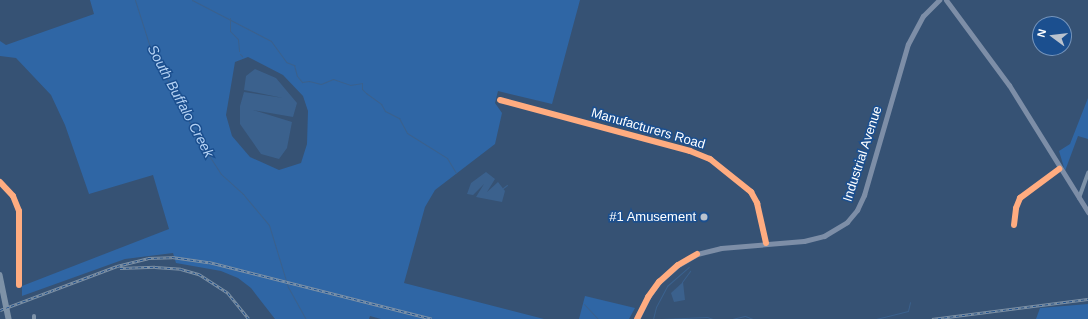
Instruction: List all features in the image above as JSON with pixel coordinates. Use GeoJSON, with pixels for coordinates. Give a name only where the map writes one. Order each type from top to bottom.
{"type":"FeatureCollection","features":[{"type":"Feature","properties":{"kind":"highway"},"geometry":{"type":"LineString","coordinates":[[0,275],[9,319]]}},
{"type":"Feature","properties":{"kind":"main road","name":"Industrial Avenue"},"geometry":{"type":"LineString","coordinates":[[637,319],[654,288],[687,260],[721,248],[766,243],[804,241],[824,236],[846,222],[857,210],[864,195],[908,44],[923,16],[940,0]]}},
{"type":"Feature","properties":{"kind":"main road"},"geometry":{"type":"LineString","coordinates":[[946,0],[1009,85],[1059,168],[1088,212]]}},
{"type":"Feature","properties":{"kind":"street","name":"Manufacturers Road"},"geometry":{"type":"LineString","coordinates":[[500,100],[685,150],[710,159],[751,192],[759,211],[766,243]]}},
{"type":"Feature","properties":{"kind":"street"},"geometry":{"type":"LineString","coordinates":[[1014,225],[1016,208],[1020,198],[1059,168]]}},
{"type":"Feature","properties":{"kind":"street"},"geometry":{"type":"LineString","coordinates":[[1079,199],[1088,173]]}},
{"type":"Feature","properties":{"kind":"street"},"geometry":{"type":"LineString","coordinates":[[0,182],[13,196],[19,211],[19,286]]}},
{"type":"Feature","properties":{"kind":"shaded area"},"geometry":{"type":"Polygon","coordinates":[[[90,0],[580,0],[552,104],[498,91],[495,103],[502,113],[495,144],[435,190],[425,207],[404,283],[544,319],[381,319],[370,316],[369,319],[275,319],[251,288],[238,278],[221,271],[176,263],[173,253],[125,259],[22,296],[22,286],[169,229],[153,175],[89,194],[65,125],[51,95],[16,58],[0,56],[0,41],[6,45],[94,14],[90,0]],[[248,57],[235,62],[226,115],[232,136],[250,157],[279,170],[301,163],[307,144],[308,111],[303,96],[283,75],[248,57]]]}},
{"type":"Feature","properties":{"kind":"shaded area"},"geometry":{"type":"Polygon","coordinates":[[[255,69],[276,78],[297,103],[293,117],[253,110],[292,122],[287,148],[279,159],[261,154],[240,124],[240,106],[244,92],[283,98],[244,90],[246,76],[255,69]]]}},
{"type":"Feature","properties":{"kind":"shaded area"},"geometry":{"type":"Polygon","coordinates":[[[1088,98],[1088,139],[1078,136],[1065,171],[1059,151],[1070,144],[1088,98]]]}},
{"type":"Feature","properties":{"kind":"shaded area"},"geometry":{"type":"Polygon","coordinates":[[[486,172],[495,179],[487,192],[498,182],[505,191],[502,202],[476,197],[484,184],[473,195],[467,194],[471,183],[486,172]]]}},
{"type":"Feature","properties":{"kind":"shaded area"},"geometry":{"type":"Polygon","coordinates":[[[683,282],[685,300],[674,302],[671,293],[683,282]]]}},
{"type":"Feature","properties":{"kind":"shaded area"},"geometry":{"type":"Polygon","coordinates":[[[585,296],[635,308],[629,319],[579,319],[585,296]]]}},
{"type":"Feature","properties":{"kind":"shaded area"},"geometry":{"type":"Polygon","coordinates":[[[1088,304],[1088,319],[1036,319],[1040,308],[1088,304]]]}},
{"type":"Feature","properties":{"kind":"waterway","name":"South Buffalo Creek"},"geometry":{"type":"LineString","coordinates":[[135,0],[149,44],[197,137],[221,174],[243,194],[269,225],[288,287],[306,319]]}},
{"type":"Feature","properties":{"kind":"waterway"},"geometry":{"type":"LineString","coordinates":[[192,0],[271,41],[286,62],[294,65],[297,76],[302,82],[309,81],[321,84],[333,79],[350,85],[362,83],[362,89],[381,104],[385,111],[399,118],[407,133],[447,158],[456,173]]}},
{"type":"Feature","properties":{"kind":"waterway"},"geometry":{"type":"LineString","coordinates":[[230,18],[230,31],[238,39],[239,51]]}},
{"type":"Feature","properties":{"kind":"waterway"},"geometry":{"type":"LineString","coordinates":[[503,188],[507,185]]}},
{"type":"Feature","properties":{"kind":"waterway"},"geometry":{"type":"LineString","coordinates":[[653,319],[656,307],[667,286],[689,267]]}},
{"type":"Feature","properties":{"kind":"waterway"},"geometry":{"type":"LineString","coordinates":[[682,282],[690,271]]}},
{"type":"Feature","properties":{"kind":"waterway"},"geometry":{"type":"LineString","coordinates":[[876,319],[908,311],[910,302]]}},
{"type":"Feature","properties":{"kind":"waterway"},"geometry":{"type":"LineString","coordinates":[[584,304],[598,319]]}},
{"type":"Feature","properties":{"kind":"waterway"},"geometry":{"type":"LineString","coordinates":[[732,319],[745,316],[753,319]]}},
{"type":"Feature","properties":{"kind":"waterway"},"geometry":{"type":"LineString","coordinates":[[661,319],[707,317],[713,319]]}},
{"type":"Feature","properties":{"kind":"railway"},"geometry":{"type":"LineString","coordinates":[[0,310],[117,266],[148,258],[172,257],[209,262],[432,319]]}},
{"type":"Feature","properties":{"kind":"railway"},"geometry":{"type":"LineString","coordinates":[[120,268],[155,267],[181,269],[199,274],[228,293],[249,319]]}},
{"type":"Feature","properties":{"kind":"railway"},"geometry":{"type":"LineString","coordinates":[[932,319],[1088,299]]}},
{"type":"Feature","properties":{"kind":"cycle path"},"geometry":{"type":"LineString","coordinates":[[500,100],[690,151],[710,159],[751,192],[757,203],[766,243]]}},
{"type":"Feature","properties":{"kind":"cycle path"},"geometry":{"type":"LineString","coordinates":[[1014,225],[1016,208],[1020,198],[1059,169]]}},
{"type":"Feature","properties":{"kind":"cycle path"},"geometry":{"type":"LineString","coordinates":[[0,182],[13,196],[19,211],[19,285]]}},
{"type":"Feature","properties":{"kind":"cycle path"},"geometry":{"type":"LineString","coordinates":[[637,319],[648,297],[659,282],[678,265],[697,254]]}},
{"type":"Feature","properties":{"kind":"place","name":"#1 Amusement"},"geometry":{"type":"Point","coordinates":[704,217]}}]}
